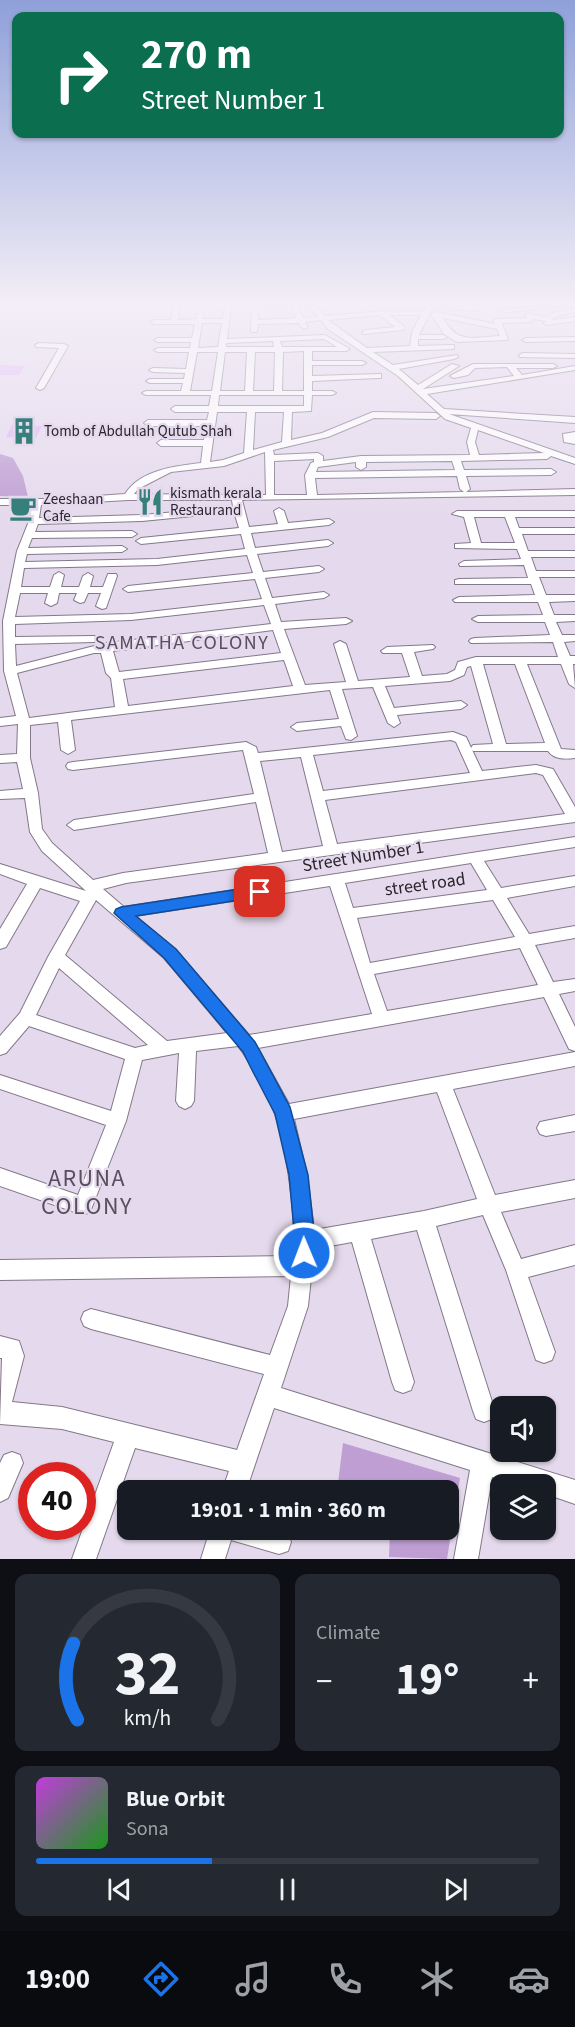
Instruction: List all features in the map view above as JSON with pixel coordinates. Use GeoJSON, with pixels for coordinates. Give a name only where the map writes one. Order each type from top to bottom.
{"type":"FeatureCollection","features":[{"type":"Feature","properties":{"kind":"street"},"geometry":{"type":"LineString","coordinates":[[40,388],[45,379]]}},
{"type":"Feature","properties":{"kind":"street"},"geometry":{"type":"LineString","coordinates":[[205,465],[217,379]]}},
{"type":"Feature","properties":{"kind":"street"},"geometry":{"type":"LineString","coordinates":[[249,393],[250,379]]}},
{"type":"Feature","properties":{"kind":"street"},"geometry":{"type":"LineString","coordinates":[[278,379],[278,393]]}},
{"type":"Feature","properties":{"kind":"street"},"geometry":{"type":"LineString","coordinates":[[176,409],[308,409],[308,379],[314,379]]}},
{"type":"Feature","properties":{"kind":"street"},"geometry":{"type":"LineString","coordinates":[[407,379],[420,390],[436,410],[448,417],[569,459]]}},
{"type":"Feature","properties":{"kind":"street"},"geometry":{"type":"LineString","coordinates":[[420,390],[434,379]]}},
{"type":"Feature","properties":{"kind":"street"},"geometry":{"type":"LineString","coordinates":[[460,379],[471,386]]}},
{"type":"Feature","properties":{"kind":"street"},"geometry":{"type":"LineString","coordinates":[[420,390],[459,392],[471,386],[515,379]]}},
{"type":"Feature","properties":{"kind":"street"},"geometry":{"type":"LineString","coordinates":[[150,381],[187,381],[185,393]]}},
{"type":"Feature","properties":{"kind":"street"},"geometry":{"type":"LineString","coordinates":[[146,393],[278,393],[336,402]]}},
{"type":"Feature","properties":{"kind":"street"},"geometry":{"type":"LineString","coordinates":[[308,398],[332,393]]}},
{"type":"Feature","properties":{"kind":"street"},"geometry":{"type":"LineString","coordinates":[[129,494],[134,487],[170,465],[205,465],[248,455],[325,435],[373,415],[436,410],[471,403]]}},
{"type":"Feature","properties":{"kind":"street"},"geometry":{"type":"LineString","coordinates":[[248,455],[251,409]]}},
{"type":"Feature","properties":{"kind":"street"},"geometry":{"type":"LineString","coordinates":[[286,444],[288,409]]}},
{"type":"Feature","properties":{"kind":"street"},"geometry":{"type":"LineString","coordinates":[[436,410],[575,420]]}},
{"type":"Feature","properties":{"kind":"street"},"geometry":{"type":"LineString","coordinates":[[473,454],[472,433],[475,413]]}},
{"type":"Feature","properties":{"kind":"street"},"geometry":{"type":"LineString","coordinates":[[148,423],[211,423]]}},
{"type":"Feature","properties":{"kind":"street"},"geometry":{"type":"LineString","coordinates":[[574,445],[567,440],[566,436],[575,435]]}},
{"type":"Feature","properties":{"kind":"street"},"geometry":{"type":"LineString","coordinates":[[312,496],[310,475],[314,465],[319,463],[361,459],[456,458],[498,450],[499,445],[507,438]]}},
{"type":"Feature","properties":{"kind":"street"},"geometry":{"type":"LineString","coordinates":[[161,443],[208,443]]}},
{"type":"Feature","properties":{"kind":"street"},"geometry":{"type":"LineString","coordinates":[[269,448],[270,494]]}},
{"type":"Feature","properties":{"kind":"street"},"geometry":{"type":"LineString","coordinates":[[473,454],[569,459]]}},
{"type":"Feature","properties":{"kind":"street"},"geometry":{"type":"LineString","coordinates":[[269,458],[318,456],[319,463]]}},
{"type":"Feature","properties":{"kind":"street"},"geometry":{"type":"LineString","coordinates":[[456,458],[465,489]]}},
{"type":"Feature","properties":{"kind":"street"},"geometry":{"type":"LineString","coordinates":[[361,459],[362,475]]}},
{"type":"Feature","properties":{"kind":"street"},"geometry":{"type":"LineString","coordinates":[[310,475],[551,472]]}},
{"type":"Feature","properties":{"kind":"street"},"geometry":{"type":"LineString","coordinates":[[0,501],[40,502],[129,494],[237,500],[465,489],[575,488]]}},
{"type":"Feature","properties":{"kind":"street"},"geometry":{"type":"LineString","coordinates":[[31,528],[142,518],[270,494],[312,496],[575,492]]}},
{"type":"Feature","properties":{"kind":"street"},"geometry":{"type":"LineString","coordinates":[[237,500],[259,576],[270,601],[300,689]]}},
{"type":"Feature","properties":{"kind":"street"},"geometry":{"type":"LineString","coordinates":[[40,502],[21,558],[9,621],[10,670],[24,720],[23,758],[31,793],[35,829],[47,847],[89,889],[170,954],[244,1041],[284,1113],[298,1175],[305,1241],[298,1306],[237,1480]]}},
{"type":"Feature","properties":{"kind":"street"},"geometry":{"type":"LineString","coordinates":[[279,511],[284,526]]}},
{"type":"Feature","properties":{"kind":"street"},"geometry":{"type":"LineString","coordinates":[[456,514],[575,514]]}},
{"type":"Feature","properties":{"kind":"street"},"geometry":{"type":"LineString","coordinates":[[468,514],[477,546]]}},
{"type":"Feature","properties":{"kind":"street"},"geometry":{"type":"LineString","coordinates":[[509,514],[540,599],[557,639],[570,660],[575,684]]}},
{"type":"Feature","properties":{"kind":"street"},"geometry":{"type":"LineString","coordinates":[[31,528],[137,537],[329,522]]}},
{"type":"Feature","properties":{"kind":"street"},"geometry":{"type":"LineString","coordinates":[[517,531],[575,531]]}},
{"type":"Feature","properties":{"kind":"street"},"geometry":{"type":"LineString","coordinates":[[21,558],[157,562],[328,543]]}},
{"type":"Feature","properties":{"kind":"street"},"geometry":{"type":"LineString","coordinates":[[459,546],[477,546],[528,563],[575,574]]}},
{"type":"Feature","properties":{"kind":"street"},"geometry":{"type":"LineString","coordinates":[[21,558],[122,549]]}},
{"type":"Feature","properties":{"kind":"street"},"geometry":{"type":"LineString","coordinates":[[459,582],[528,563],[575,554]]}},
{"type":"Feature","properties":{"kind":"street"},"geometry":{"type":"LineString","coordinates":[[464,564],[528,563]]}},
{"type":"Feature","properties":{"kind":"street"},"geometry":{"type":"LineString","coordinates":[[128,589],[319,569]]}},
{"type":"Feature","properties":{"kind":"street"},"geometry":{"type":"LineString","coordinates":[[51,603],[59,575]]}},
{"type":"Feature","properties":{"kind":"street"},"geometry":{"type":"LineString","coordinates":[[82,595],[88,576]]}},
{"type":"Feature","properties":{"kind":"street"},"geometry":{"type":"LineString","coordinates":[[102,606],[112,576]]}},
{"type":"Feature","properties":{"kind":"street"},"geometry":{"type":"LineString","coordinates":[[15,590],[55,589],[82,595],[107,590]]}},
{"type":"Feature","properties":{"kind":"street"},"geometry":{"type":"LineString","coordinates":[[9,621],[131,617],[324,595]]}},
{"type":"Feature","properties":{"kind":"street"},"geometry":{"type":"LineString","coordinates":[[459,600],[575,598]]}},
{"type":"Feature","properties":{"kind":"street"},"geometry":{"type":"LineString","coordinates":[[478,619],[575,618]]}},
{"type":"Feature","properties":{"kind":"street"},"geometry":{"type":"LineString","coordinates":[[10,670],[96,647],[279,626],[346,621]]}},
{"type":"Feature","properties":{"kind":"street"},"geometry":{"type":"LineString","coordinates":[[475,641],[575,638]]}},
{"type":"Feature","properties":{"kind":"street"},"geometry":{"type":"LineString","coordinates":[[10,641],[96,647]]}},
{"type":"Feature","properties":{"kind":"street"},"geometry":{"type":"LineString","coordinates":[[340,644],[353,684]]}},
{"type":"Feature","properties":{"kind":"street"},"geometry":{"type":"LineString","coordinates":[[96,647],[112,673],[117,676],[288,656]]}},
{"type":"Feature","properties":{"kind":"street"},"geometry":{"type":"LineString","coordinates":[[387,651],[429,647]]}},
{"type":"Feature","properties":{"kind":"street"},"geometry":{"type":"LineString","coordinates":[[406,649],[417,679]]}},
{"type":"Feature","properties":{"kind":"street"},"geometry":{"type":"LineString","coordinates":[[519,660],[553,747],[560,755],[575,754]]}},
{"type":"Feature","properties":{"kind":"street"},"geometry":{"type":"LineString","coordinates":[[0,722],[64,717],[334,685],[455,676],[462,665],[476,661],[570,660]]}},
{"type":"Feature","properties":{"kind":"street"},"geometry":{"type":"LineString","coordinates":[[476,661],[501,748]]}},
{"type":"Feature","properties":{"kind":"street"},"geometry":{"type":"LineString","coordinates":[[117,676],[122,710]]}},
{"type":"Feature","properties":{"kind":"street"},"geometry":{"type":"LineString","coordinates":[[376,682],[392,717],[460,705]]}},
{"type":"Feature","properties":{"kind":"street"},"geometry":{"type":"LineString","coordinates":[[334,685],[351,736]]}},
{"type":"Feature","properties":{"kind":"street"},"geometry":{"type":"LineString","coordinates":[[64,717],[68,750]]}},
{"type":"Feature","properties":{"kind":"street"},"geometry":{"type":"LineString","coordinates":[[297,727],[346,722]]}},
{"type":"Feature","properties":{"kind":"street"},"geometry":{"type":"LineString","coordinates":[[252,758],[453,736],[461,740],[478,776]]}},
{"type":"Feature","properties":{"kind":"street"},"geometry":{"type":"LineString","coordinates":[[73,766],[238,745],[250,748],[276,858]]}},
{"type":"Feature","properties":{"kind":"street"},"geometry":{"type":"LineString","coordinates":[[478,748],[553,747]]}},
{"type":"Feature","properties":{"kind":"street"},"geometry":{"type":"LineString","coordinates":[[306,752],[332,851]]}},
{"type":"Feature","properties":{"kind":"street"},"geometry":{"type":"LineString","coordinates":[[0,759],[23,758]]}},
{"type":"Feature","properties":{"kind":"street"},"geometry":{"type":"LineString","coordinates":[[0,869],[36,881],[89,889],[123,878],[574,817],[548,772],[536,770],[318,796]]}},
{"type":"Feature","properties":{"kind":"street"},"geometry":{"type":"LineString","coordinates":[[0,795],[31,793]]}},
{"type":"Feature","properties":{"kind":"street"},"geometry":{"type":"LineString","coordinates":[[74,825],[261,797]]}},
{"type":"Feature","properties":{"kind":"street","name":"Street Number 1"},"geometry":{"type":"LineString","coordinates":[[121,913],[575,842]]}},
{"type":"Feature","properties":{"kind":"street"},"geometry":{"type":"LineString","coordinates":[[475,858],[524,939],[575,1044]]}},
{"type":"Feature","properties":{"kind":"street"},"geometry":{"type":"LineString","coordinates":[[336,880],[369,969],[382,1019]]}},
{"type":"Feature","properties":{"kind":"street","name":"street road"},"geometry":{"type":"LineString","coordinates":[[348,914],[495,894],[575,880]]}},
{"type":"Feature","properties":{"kind":"street"},"geometry":{"type":"LineString","coordinates":[[0,943],[36,881]]}},
{"type":"Feature","properties":{"kind":"street"},"geometry":{"type":"LineString","coordinates":[[0,1048],[26,1018],[89,889]]}},
{"type":"Feature","properties":{"kind":"street"},"geometry":{"type":"LineString","coordinates":[[369,969],[524,939],[575,932]]}},
{"type":"Feature","properties":{"kind":"street"},"geometry":{"type":"LineString","coordinates":[[56,957],[164,1048]]}},
{"type":"Feature","properties":{"kind":"street"},"geometry":{"type":"LineString","coordinates":[[26,1018],[135,1055],[164,1048],[244,1041],[575,985]]}},
{"type":"Feature","properties":{"kind":"street"},"geometry":{"type":"LineString","coordinates":[[186,1101],[188,1046]]}},
{"type":"Feature","properties":{"kind":"street"},"geometry":{"type":"LineString","coordinates":[[0,1177],[83,1206],[117,1120],[135,1055]]}},
{"type":"Feature","properties":{"kind":"street"},"geometry":{"type":"LineString","coordinates":[[284,1113],[575,1059]]}},
{"type":"Feature","properties":{"kind":"street"},"geometry":{"type":"LineString","coordinates":[[0,1082],[117,1120]]}},
{"type":"Feature","properties":{"kind":"street"},"geometry":{"type":"LineString","coordinates":[[442,1083],[516,1270],[544,1352]]}},
{"type":"Feature","properties":{"kind":"street"},"geometry":{"type":"LineString","coordinates":[[546,1128],[575,1123]]}},
{"type":"Feature","properties":{"kind":"street"},"geometry":{"type":"LineString","coordinates":[[305,1241],[424,1220],[575,1189]]}},
{"type":"Feature","properties":{"kind":"street"},"geometry":{"type":"LineString","coordinates":[[424,1220],[484,1410]]}},
{"type":"Feature","properties":{"kind":"street"},"geometry":{"type":"LineString","coordinates":[[359,1232],[404,1382]]}},
{"type":"Feature","properties":{"kind":"street"},"geometry":{"type":"LineString","coordinates":[[516,1270],[575,1254]]}},
{"type":"Feature","properties":{"kind":"street"},"geometry":{"type":"LineString","coordinates":[[0,1270],[303,1266]]}},
{"type":"Feature","properties":{"kind":"street"},"geometry":{"type":"LineString","coordinates":[[91,1319],[277,1366]]}},
{"type":"Feature","properties":{"kind":"street"},"geometry":{"type":"LineString","coordinates":[[0,1347],[11,1349],[13,1356],[0,1406]]}},
{"type":"Feature","properties":{"kind":"street"},"geometry":{"type":"LineString","coordinates":[[267,1395],[575,1492]]}},
{"type":"Feature","properties":{"kind":"street"},"geometry":{"type":"LineString","coordinates":[[0,1413],[62,1418],[242,1463]]}},
{"type":"Feature","properties":{"kind":"street"},"geometry":{"type":"LineString","coordinates":[[84,1559],[129,1433]]}},
{"type":"Feature","properties":{"kind":"street"},"geometry":{"type":"LineString","coordinates":[[466,1559],[483,1462]]}},
{"type":"Feature","properties":{"kind":"street"},"geometry":{"type":"LineString","coordinates":[[0,1490],[12,1463]]}},
{"type":"Feature","properties":{"kind":"street"},"geometry":{"type":"LineString","coordinates":[[213,1559],[219,1540]]}},
{"type":"Feature","properties":{"kind":"street"},"geometry":{"type":"LineString","coordinates":[[272,1540],[279,1542]]}},
{"type":"Feature","properties":{"kind":"shaded area"},"geometry":{"type":"Polygon","coordinates":[[[0,454],[13,458],[23,476],[28,497],[0,496],[0,454]]]}},
{"type":"Feature","properties":{"kind":"shaded area"},"geometry":{"type":"Polygon","coordinates":[[[343,1443],[460,1478],[459,1484],[459,1480],[338,1480],[343,1443]]]}},
{"type":"Feature","properties":{"kind":"shaded area"},"geometry":{"type":"Polygon","coordinates":[[[390,1540],[450,1540],[447,1559],[389,1557],[390,1540]]]}},
{"type":"Feature","properties":{"kind":"building","name":"Tomb of Abdullah Qutub Shah"},"geometry":{"type":"Polygon","coordinates":[[[12,425],[42,426],[36,438],[6,437],[12,425]]]}},
{"type":"Feature","properties":{"kind":"place","name":"Tomb of Abdullah Qutub Shah"},"geometry":{"type":"Point","coordinates":[24,431]}},
{"type":"Feature","properties":{"kind":"place","name":"kismath kerala Restaurand"},"geometry":{"type":"Point","coordinates":[150,502]}},
{"type":"Feature","properties":{"kind":"place","name":"Zeeshaan Cafe"},"geometry":{"type":"Point","coordinates":[23,508]}},
{"type":"Feature","properties":{"kind":"district","name":"SAMATHA COLONY"},"geometry":{"type":"Point","coordinates":[182,642]}},
{"type":"Feature","properties":{"kind":"district","name":"ARUNA COLONY"},"geometry":{"type":"Point","coordinates":[87,1192]}},
{"type":"Feature","properties":{"kind":"route"},"geometry":{"type":"LineString","coordinates":[[260,892],[121,913],[170,954],[249,1047],[258,1063],[284,1113],[298,1175],[305,1241],[304,1253]]}}]}
